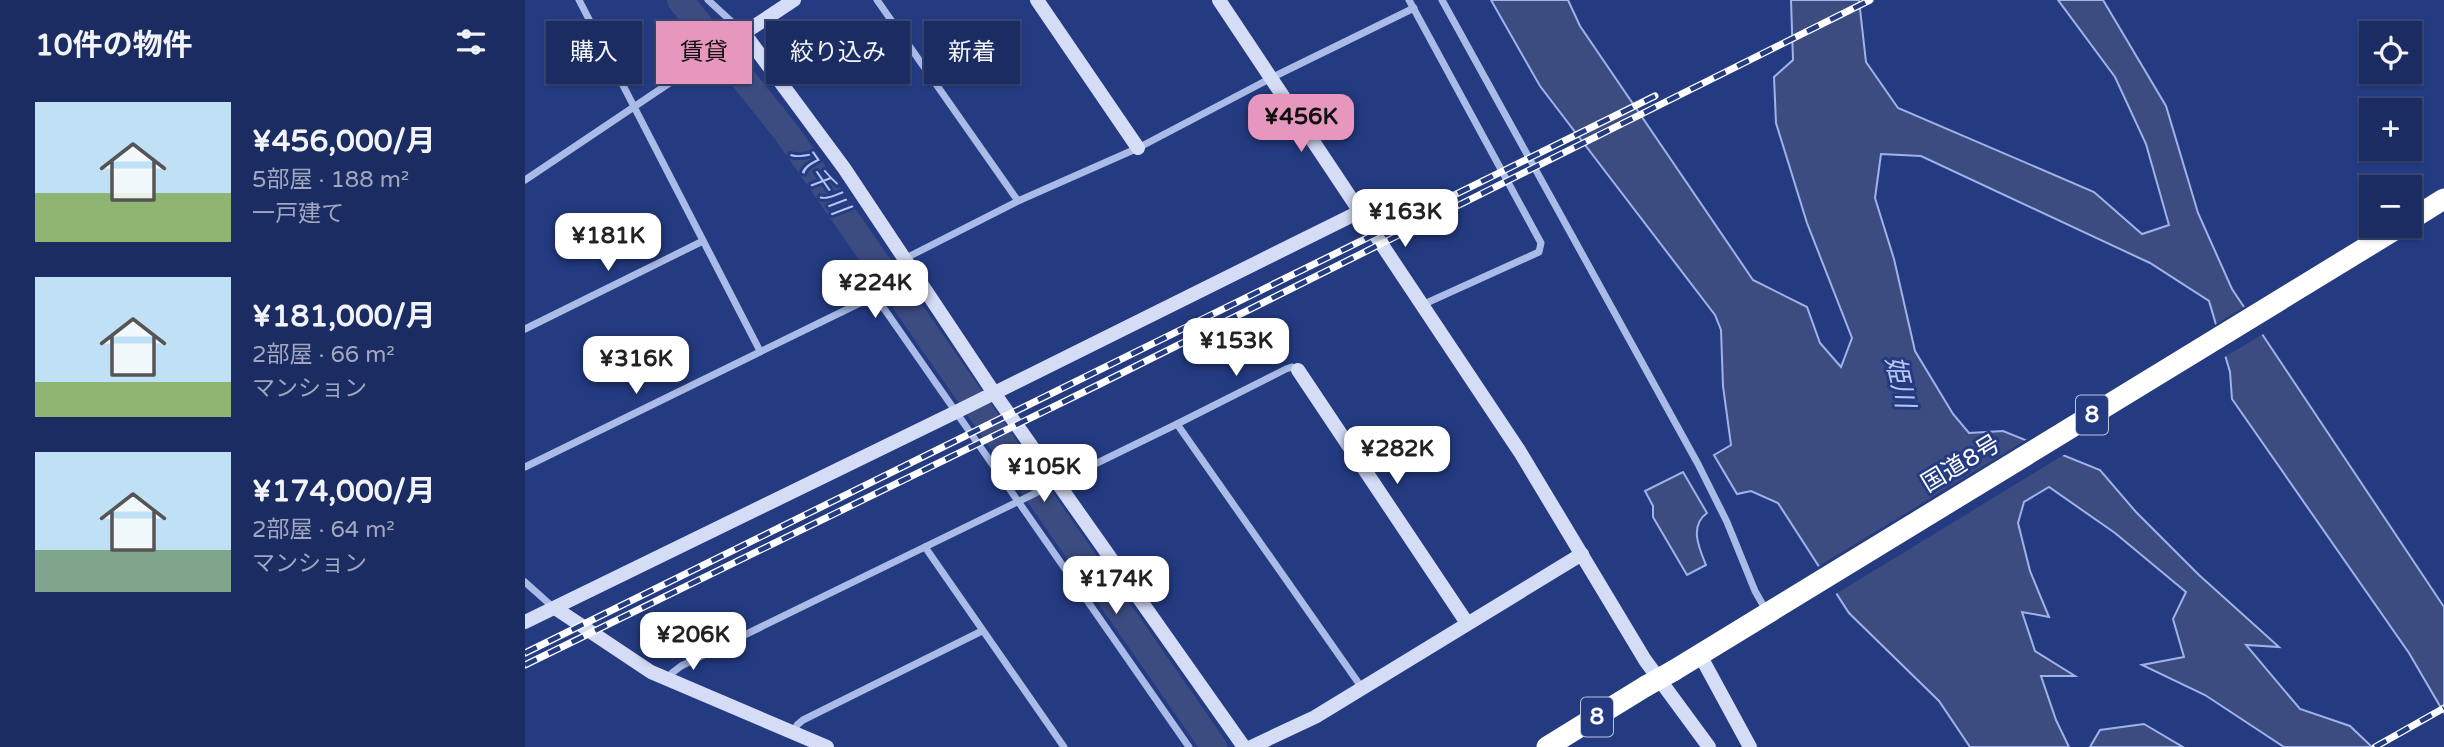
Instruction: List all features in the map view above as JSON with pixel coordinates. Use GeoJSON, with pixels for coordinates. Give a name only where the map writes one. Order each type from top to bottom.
{"type":"FeatureCollection","features":[{"type":"Feature","properties":{"kind":"highway"},"geometry":{"type":"LineString","coordinates":[[2422,213],[2444,200]]}},
{"type":"Feature","properties":{"kind":"highway","name":"国道8号"},"geometry":{"type":"LineString","coordinates":[[1547,747],[2381,238]]}},
{"type":"Feature","properties":{"kind":"street"},"geometry":{"type":"LineString","coordinates":[[579,0],[760,351]]}},
{"type":"Feature","properties":{"kind":"street"},"geometry":{"type":"LineString","coordinates":[[708,0],[731,21]]}},
{"type":"Feature","properties":{"kind":"street"},"geometry":{"type":"LineString","coordinates":[[752,28],[793,0]]}},
{"type":"Feature","properties":{"kind":"street"},"geometry":{"type":"LineString","coordinates":[[877,0],[1018,201]]}},
{"type":"Feature","properties":{"kind":"street"},"geometry":{"type":"LineString","coordinates":[[1037,0],[1138,148]]}},
{"type":"Feature","properties":{"kind":"street"},"geometry":{"type":"LineString","coordinates":[[1219,0],[1520,452],[1645,660],[1709,747]]}},
{"type":"Feature","properties":{"kind":"street"},"geometry":{"type":"LineString","coordinates":[[1409,0],[1541,243],[1539,252],[1421,305]]}},
{"type":"Feature","properties":{"kind":"street"},"geometry":{"type":"LineString","coordinates":[[1442,0],[1698,464],[1727,522],[1767,614]]}},
{"type":"Feature","properties":{"kind":"street"},"geometry":{"type":"LineString","coordinates":[[903,260],[1018,201],[1138,148],[1271,78],[1414,8]]}},
{"type":"Feature","properties":{"kind":"street"},"geometry":{"type":"LineString","coordinates":[[752,44],[844,168],[994,393],[1244,747]]}},
{"type":"Feature","properties":{"kind":"street"},"geometry":{"type":"LineString","coordinates":[[525,180],[668,84]]}},
{"type":"Feature","properties":{"kind":"street"},"geometry":{"type":"LineString","coordinates":[[525,622],[1359,212]]}},
{"type":"Feature","properties":{"kind":"street"},"geometry":{"type":"LineString","coordinates":[[525,330],[703,241]]}},
{"type":"Feature","properties":{"kind":"street"},"geometry":{"type":"LineString","coordinates":[[525,467],[870,300],[885,310],[1189,747]]}},
{"type":"Feature","properties":{"kind":"street"},"geometry":{"type":"LineString","coordinates":[[669,680],[681,666],[1292,367],[1299,370],[1467,623]]}},
{"type":"Feature","properties":{"kind":"street"},"geometry":{"type":"LineString","coordinates":[[1177,424],[1363,688]]}},
{"type":"Feature","properties":{"kind":"street"},"geometry":{"type":"LineString","coordinates":[[925,547],[1064,747]]}},
{"type":"Feature","properties":{"kind":"street"},"geometry":{"type":"LineString","coordinates":[[1251,747],[1304,723],[1581,554]]}},
{"type":"Feature","properties":{"kind":"street"},"geometry":{"type":"LineString","coordinates":[[525,582],[555,608],[651,672],[827,747]]}},
{"type":"Feature","properties":{"kind":"street"},"geometry":{"type":"LineString","coordinates":[[794,733],[803,720],[982,631]]}},
{"type":"Feature","properties":{"kind":"street"},"geometry":{"type":"LineString","coordinates":[[1709,650],[1750,747]]}},
{"type":"Feature","properties":{"kind":"water","name":"姫川"},"geometry":{"type":"Polygon","coordinates":[[[1491,0],[1568,0],[1580,26],[1753,280],[1807,307],[1820,343],[1841,367],[1852,338],[1807,223],[1776,123],[1774,77],[1793,60],[1791,0],[1859,0],[1866,62],[1898,108],[2094,192],[2142,234],[2169,225],[2146,144],[2115,77],[2058,0],[2103,0],[2166,106],[2198,213],[2232,289],[2444,607],[2444,713],[2409,653],[2232,399],[2230,372],[2209,301],[2150,263],[1921,156],[1881,154],[1875,198],[1894,259],[1915,351],[1953,414],[1969,433],[2003,431],[2100,470],[2136,512],[2199,575],[2279,647],[2246,645],[2300,709],[2350,726],[2372,747],[2284,747],[2205,695],[2142,665],[2184,657],[2173,619],[2186,592],[2115,533],[2049,487],[2024,502],[2018,523],[2030,571],[2049,617],[2022,612],[2035,651],[2075,676],[2041,676],[2056,720],[2069,747],[1970,747],[1939,701],[1849,613],[1778,503],[1751,491],[1737,494],[1714,455],[1731,445],[1723,386],[1721,330],[1715,315],[1540,86],[1491,0]]]}},
{"type":"Feature","properties":{"kind":"water"},"geometry":{"type":"Polygon","coordinates":[[[1683,472],[1707,513],[1698,524],[1697,531],[1698,545],[1706,565],[1687,575],[1653,517],[1653,506],[1645,491],[1683,472]]]}},
{"type":"Feature","properties":{"kind":"water"},"geometry":{"type":"Polygon","coordinates":[[[2144,724],[2183,747],[2090,747],[2100,730],[2144,724]]]}},
{"type":"Feature","properties":{"kind":"pier"},"geometry":{"type":"Polygon","coordinates":[[[2247,305],[2265,333],[2223,358],[2213,326],[2247,305]]]}},
{"type":"Feature","properties":{"kind":"pier"},"geometry":{"type":"Polygon","coordinates":[[[2029,438],[2067,453],[1834,595],[1816,568],[2029,438]]]}},
{"type":"Feature","properties":{"kind":"waterway","name":"八千川"},"geometry":{"type":"LineString","coordinates":[[680,0],[786,132],[1214,747]]}},
{"type":"Feature","properties":{"kind":"railway"},"geometry":{"type":"LineString","coordinates":[[525,665],[1098,385],[1870,0]]}},
{"type":"Feature","properties":{"kind":"railway"},"geometry":{"type":"LineString","coordinates":[[525,653],[1655,96]]}},
{"type":"Feature","properties":{"kind":"railway"},"geometry":{"type":"LineString","coordinates":[[2375,747],[2444,708]]}}]}
